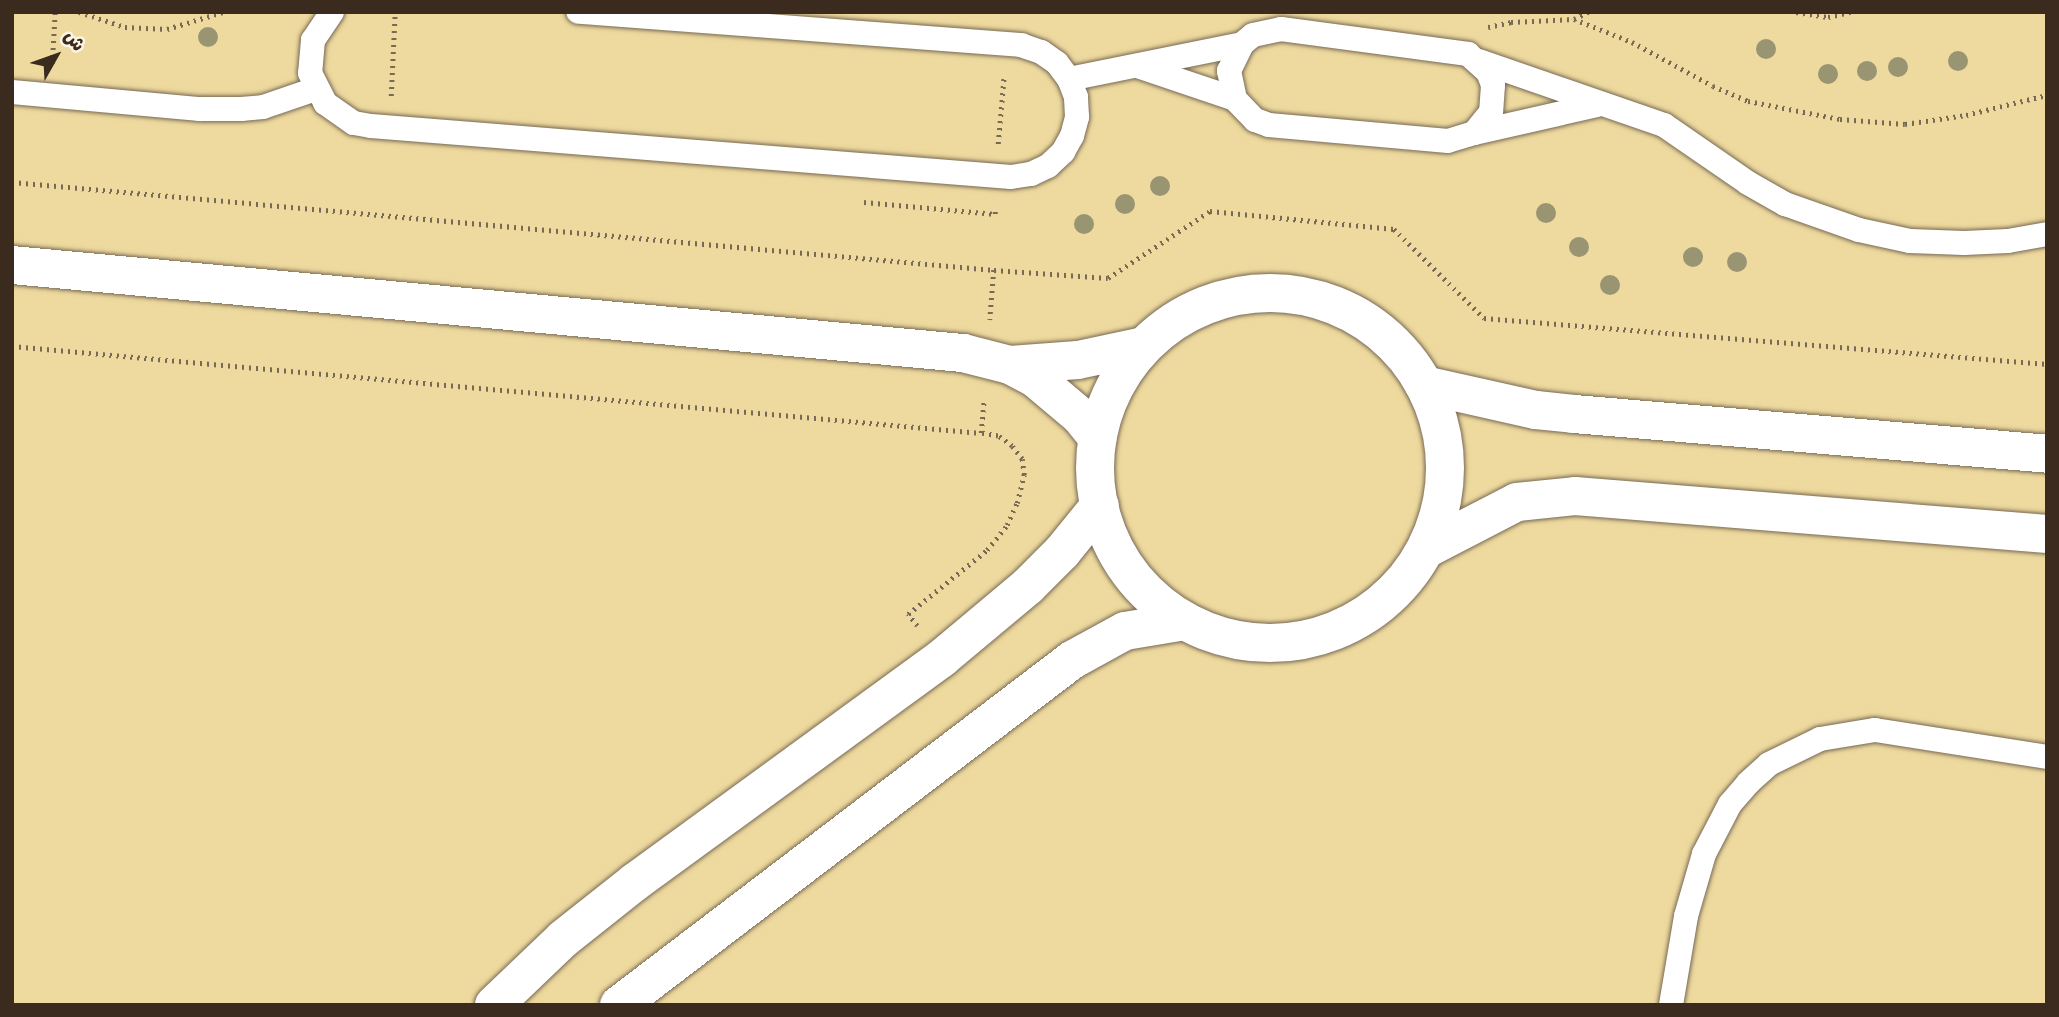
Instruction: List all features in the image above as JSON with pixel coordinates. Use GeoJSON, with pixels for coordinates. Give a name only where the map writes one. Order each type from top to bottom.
{"type":"FeatureCollection","features":[{"type":"Feature","properties":{"kind":"street"},"geometry":{"type":"LineString","coordinates":[[12,265],[934,349],[999,362],[1078,360],[1144,346]]}},
{"type":"Feature","properties":{"kind":"street"},"geometry":{"type":"LineString","coordinates":[[1249,294],[1298,296],[1337,306],[1363,320],[1408,360],[1424,385],[1436,411],[1446,467],[1444,495],[1426,550],[1412,572],[1386,600],[1355,622],[1332,633],[1282,643],[1232,639],[1185,621],[1142,587],[1112,543],[1100,505],[1095,465],[1098,438],[1114,388],[1144,346],[1166,326],[1192,311],[1220,300],[1249,294]]}},
{"type":"Feature","properties":{"kind":"street"},"geometry":{"type":"LineString","coordinates":[[999,362],[1059,396],[1098,438]]}},
{"type":"Feature","properties":{"kind":"street"},"geometry":{"type":"LineString","coordinates":[[1424,385],[1548,411],[2047,454]]}},
{"type":"Feature","properties":{"kind":"street"},"geometry":{"type":"LineString","coordinates":[[1426,550],[1517,502],[1575,496],[2047,534]]}},
{"type":"Feature","properties":{"kind":"street"},"geometry":{"type":"LineString","coordinates":[[494,1005],[563,939],[625,890],[942,659],[1028,586],[1062,552],[1100,505]]}},
{"type":"Feature","properties":{"kind":"street"},"geometry":{"type":"LineString","coordinates":[[620,1005],[1072,660],[1125,631],[1185,621]]}},
{"type":"Feature","properties":{"kind":"lane"},"geometry":{"type":"LineString","coordinates":[[332,12],[320,25],[309,56],[316,89],[338,115],[370,126],[1011,177],[1031,174],[1048,166],[1063,152],[1072,136],[1077,117],[1076,97],[1069,79],[1057,63],[1041,52],[1021,45],[578,12]]}},
{"type":"Feature","properties":{"kind":"lane"},"geometry":{"type":"LineString","coordinates":[[1601,104],[1448,141],[1269,125],[1243,111],[1235,99],[1229,71],[1242,44],[1253,35],[1282,29],[1443,48],[1468,54],[1479,61],[1664,125],[1776,199],[1811,215],[1859,230],[1910,241],[1964,243],[2008,241],[2047,234]]}},
{"type":"Feature","properties":{"kind":"lane"},"geometry":{"type":"LineString","coordinates":[[1069,79],[1140,67],[1242,44]]}},
{"type":"Feature","properties":{"kind":"lane"},"geometry":{"type":"LineString","coordinates":[[1474,133],[1488,118],[1494,99],[1488,72],[1479,61]]}},
{"type":"Feature","properties":{"kind":"lane"},"geometry":{"type":"LineString","coordinates":[[1140,67],[1235,99]]}},
{"type":"Feature","properties":{"kind":"lane"},"geometry":{"type":"LineString","coordinates":[[12,92],[200,109],[241,109],[263,107],[316,89]]}},
{"type":"Feature","properties":{"kind":"lane"},"geometry":{"type":"LineString","coordinates":[[1671,1005],[1686,916],[1704,854],[1730,804],[1769,764],[1820,739],[1875,730],[2047,757]]}},
{"type":"Feature","properties":{"kind":"path"},"geometry":{"type":"LineString","coordinates":[[51,96],[55,12]]}},
{"type":"Feature","properties":{"kind":"path"},"geometry":{"type":"LineString","coordinates":[[79,12],[125,27],[167,29],[223,12]]}},
{"type":"Feature","properties":{"kind":"path"},"geometry":{"type":"LineString","coordinates":[[1443,48],[1492,27],[1588,12]]}},
{"type":"Feature","properties":{"kind":"path"},"geometry":{"type":"LineString","coordinates":[[1796,12],[1828,17],[1850,12]]}},
{"type":"Feature","properties":{"kind":"path"},"geometry":{"type":"LineString","coordinates":[[1574,15],[1632,42],[1724,91],[1748,101],[1792,112],[1905,124],[1966,115],[2047,94]]}},
{"type":"Feature","properties":{"kind":"path"},"geometry":{"type":"LineString","coordinates":[[12,182],[1108,278],[1210,211],[1394,229],[1484,318],[2047,363]]}},
{"type":"Feature","properties":{"kind":"path"},"geometry":{"type":"LineString","coordinates":[[981,433],[999,362],[995,270]]}},
{"type":"Feature","properties":{"kind":"path"},"geometry":{"type":"LineString","coordinates":[[12,346],[998,436],[1012,446],[1023,459],[1024,475],[1007,524],[987,550],[908,614],[942,659]]}},
{"type":"Feature","properties":{"kind":"sand"},"geometry":{"type":"Polygon","coordinates":[[[12,12],[2047,12],[2047,1005],[12,1005],[12,12]]]}}]}
